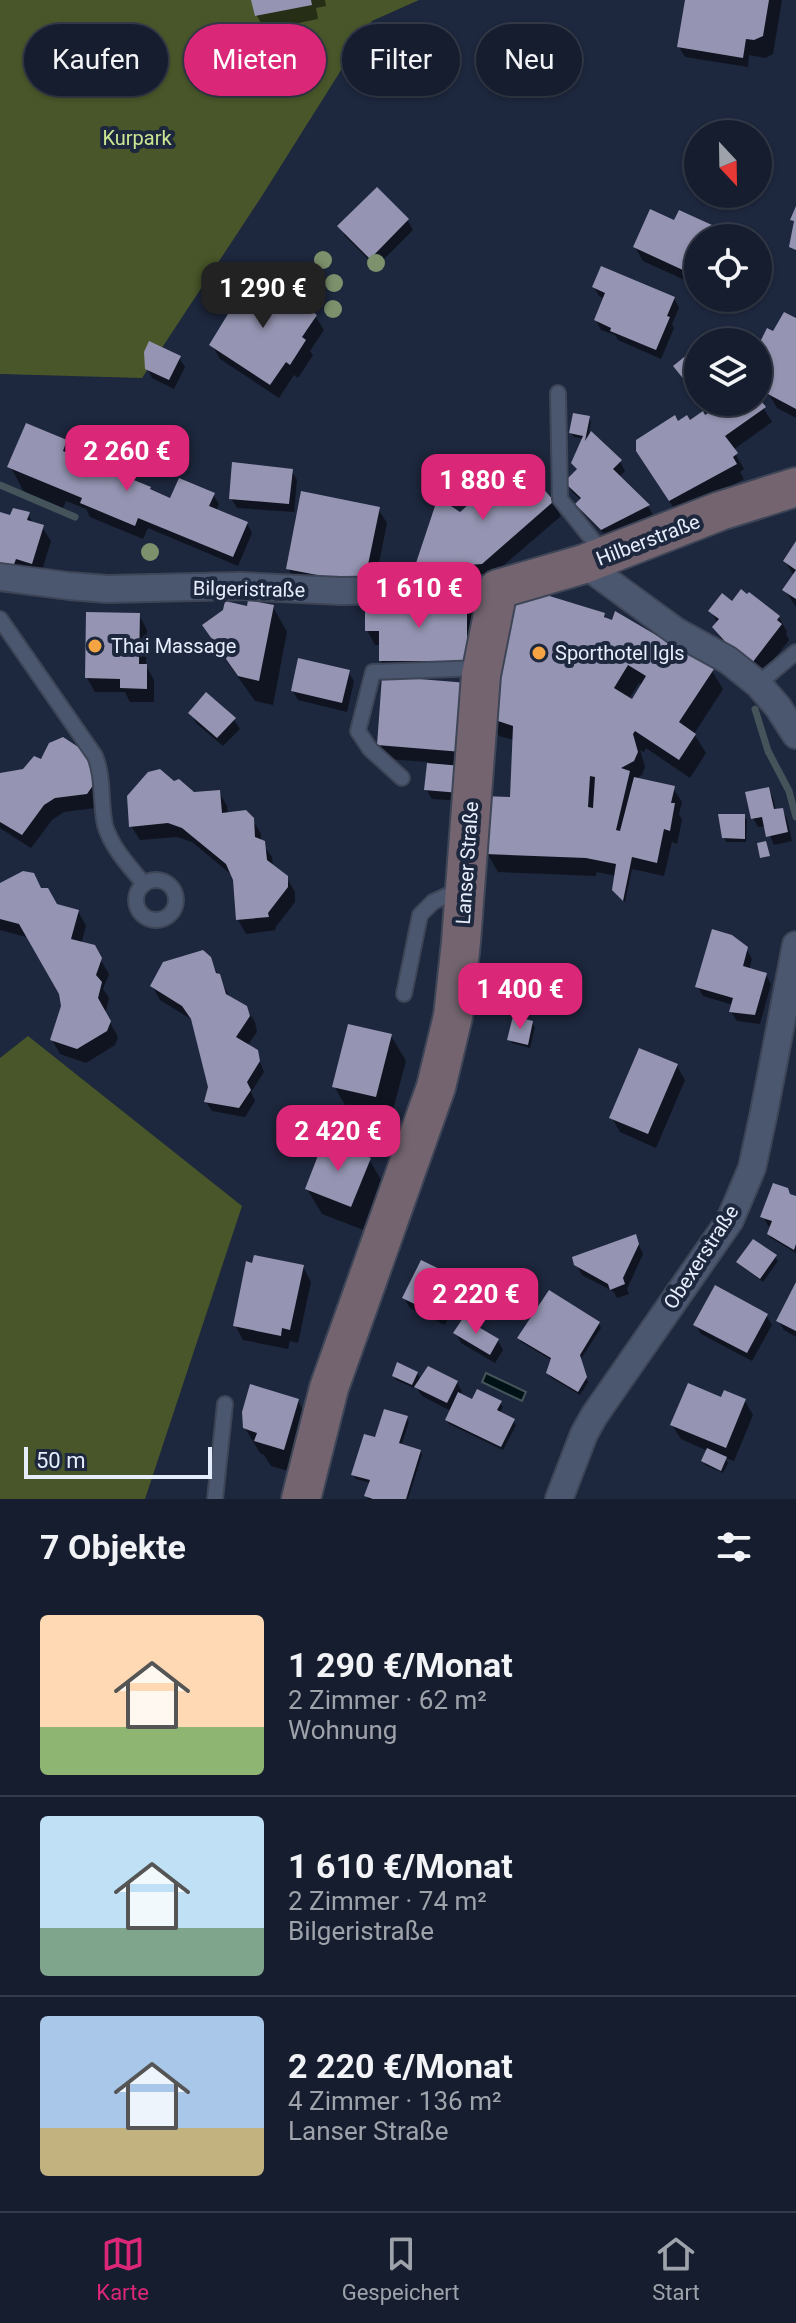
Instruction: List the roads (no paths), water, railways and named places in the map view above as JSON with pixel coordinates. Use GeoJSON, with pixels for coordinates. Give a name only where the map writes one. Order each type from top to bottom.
{"type":"FeatureCollection","features":[{"type":"Feature","properties":{"kind":"main road","name":"Hilberstraße"},"geometry":{"type":"LineString","coordinates":[[498,589],[595,560],[720,511],[796,487]]}},
{"type":"Feature","properties":{"kind":"main road","name":"Lanser Straße"},"geometry":{"type":"LineString","coordinates":[[301,1499],[329,1388],[443,1089],[458,985],[482,668],[498,589]]}},
{"type":"Feature","properties":{"kind":"street"},"geometry":{"type":"LineString","coordinates":[[595,560],[677,632],[728,660],[758,684],[796,735]]}},
{"type":"Feature","properties":{"kind":"street","name":"Bilgeristraße"},"geometry":{"type":"LineString","coordinates":[[0,577],[107,589],[240,586],[340,591],[498,589]]}},
{"type":"Feature","properties":{"kind":"street","name":"Obexerstraße"},"geometry":{"type":"LineString","coordinates":[[559,1499],[594,1416],[730,1220],[752,1168],[796,945]]}},
{"type":"Feature","properties":{"kind":"lane"},"geometry":{"type":"LineString","coordinates":[[558,393],[560,499],[595,560]]}},
{"type":"Feature","properties":{"kind":"lane"},"geometry":{"type":"LineString","coordinates":[[0,619],[92,750],[98,762],[109,837],[144,884]]}},
{"type":"Feature","properties":{"kind":"lane"},"geometry":{"type":"LineString","coordinates":[[758,684],[796,652]]}},
{"type":"Feature","properties":{"kind":"lane"},"geometry":{"type":"LineString","coordinates":[[402,778],[370,749],[358,731],[373,672],[482,668]]}},
{"type":"Feature","properties":{"kind":"lane"},"geometry":{"type":"LineString","coordinates":[[404,994],[420,915],[433,902],[465,888]]}},
{"type":"Feature","properties":{"kind":"lane"},"geometry":{"type":"LineString","coordinates":[[458,985],[559,990]]}},
{"type":"Feature","properties":{"kind":"lane"},"geometry":{"type":"LineString","coordinates":[[215,1499],[225,1404]]}},
{"type":"Feature","properties":{"kind":"waterway"},"geometry":{"type":"LineString","coordinates":[[0,485],[75,517]]}},
{"type":"Feature","properties":{"kind":"waterway"},"geometry":{"type":"LineString","coordinates":[[755,709],[768,751],[789,791],[796,817]]}},
{"type":"Feature","properties":{"kind":"place","name":"Thai Massage"},"geometry":{"type":"Point","coordinates":[95,646]}},
{"type":"Feature","properties":{"kind":"place","name":"Sporthotel Igls"},"geometry":{"type":"Point","coordinates":[539,653]}},
{"type":"Feature","properties":{"kind":"park label","name":"Kurpark"},"geometry":{"type":"Point","coordinates":[137,138]}}]}
